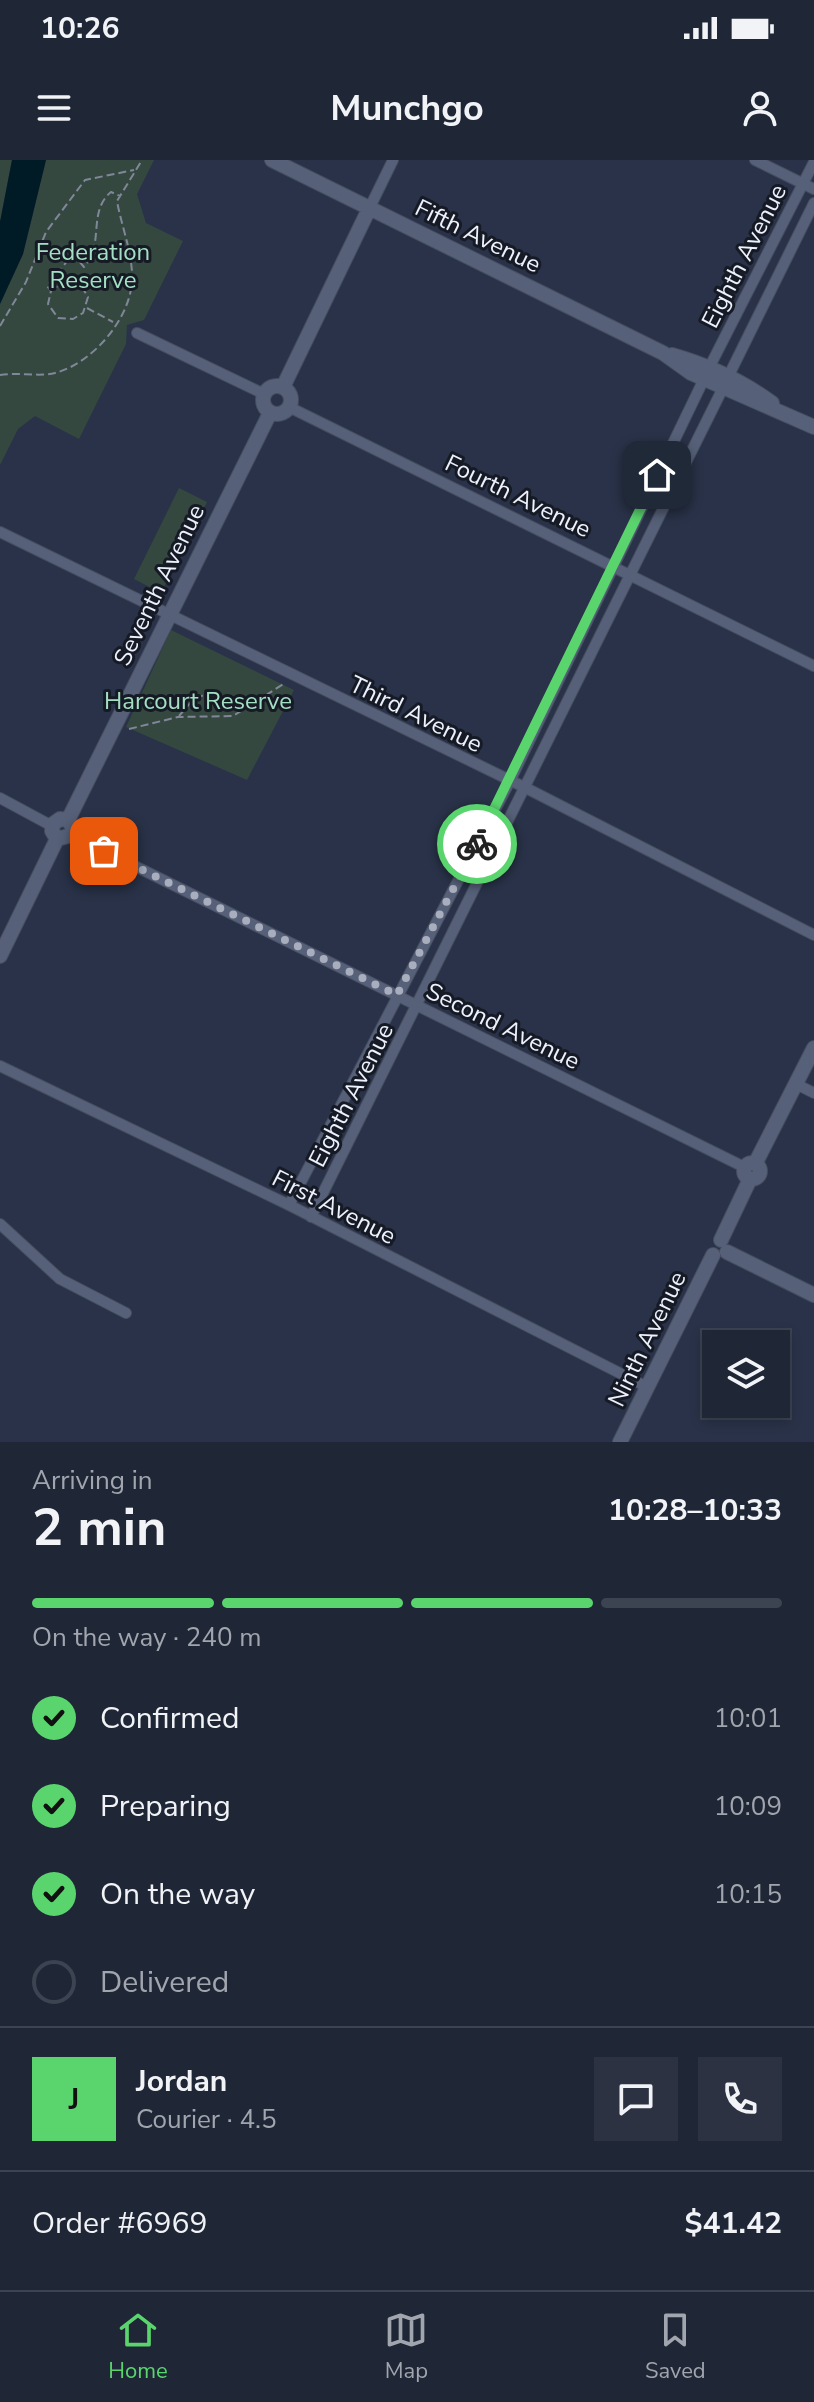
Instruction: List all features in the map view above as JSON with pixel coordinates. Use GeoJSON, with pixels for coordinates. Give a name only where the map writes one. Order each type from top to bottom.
{"type":"FeatureCollection","features":[{"type":"Feature","properties":{"kind":"main road","name":"Fifth Avenue"},"geometry":{"type":"LineString","coordinates":[[272,160],[814,427]]}},
{"type":"Feature","properties":{"kind":"main road"},"geometry":{"type":"LineString","coordinates":[[283,387],[370,207]]}},
{"type":"Feature","properties":{"kind":"main road"},"geometry":{"type":"LineString","coordinates":[[270,387],[283,387],[291,398],[289,407],[278,414],[270,413],[262,402],[264,394],[270,387]]}},
{"type":"Feature","properties":{"kind":"main road","name":"Seventh Avenue"},"geometry":{"type":"LineString","coordinates":[[60,834],[60,819],[68,820],[270,413]]}},
{"type":"Feature","properties":{"kind":"main road"},"geometry":{"type":"LineString","coordinates":[[0,956],[60,834]]}},
{"type":"Feature","properties":{"kind":"main road","name":"Ninth Avenue"},"geometry":{"type":"LineString","coordinates":[[620,1442],[720,1249],[750,1170],[814,1048]]}},
{"type":"Feature","properties":{"kind":"main road"},"geometry":{"type":"LineString","coordinates":[[720,1249],[814,1295]]}},
{"type":"Feature","properties":{"kind":"street"},"geometry":{"type":"LineString","coordinates":[[370,207],[393,160]]}},
{"type":"Feature","properties":{"kind":"street"},"geometry":{"type":"LineString","coordinates":[[755,160],[809,186]]}},
{"type":"Feature","properties":{"kind":"street","name":"Eighth Avenue"},"geometry":{"type":"LineString","coordinates":[[289,1205],[510,781],[706,373],[809,186],[814,162]]}},
{"type":"Feature","properties":{"kind":"street","name":"Eighth Avenue"},"geometry":{"type":"LineString","coordinates":[[311,1217],[419,1006],[814,203]]}},
{"type":"Feature","properties":{"kind":"street"},"geometry":{"type":"LineString","coordinates":[[137,333],[264,394]]}},
{"type":"Feature","properties":{"kind":"street","name":"Fourth Avenue"},"geometry":{"type":"LineString","coordinates":[[289,407],[631,573],[814,666]]}},
{"type":"Feature","properties":{"kind":"street","name":"Third Avenue"},"geometry":{"type":"LineString","coordinates":[[0,532],[526,788],[814,935]]}},
{"type":"Feature","properties":{"kind":"street","name":"Second Avenue"},"geometry":{"type":"LineString","coordinates":[[0,798],[60,834],[397,995],[750,1170]]}},
{"type":"Feature","properties":{"kind":"street","name":"First Avenue"},"geometry":{"type":"LineString","coordinates":[[0,1066],[289,1205],[647,1387]]}},
{"type":"Feature","properties":{"kind":"street"},"geometry":{"type":"LineString","coordinates":[[796,1084],[814,1093]]}},
{"type":"Feature","properties":{"kind":"street"},"geometry":{"type":"LineString","coordinates":[[0,1224],[60,1279],[126,1313]]}},
{"type":"Feature","properties":{"kind":"path"},"geometry":{"type":"LineString","coordinates":[[0,375],[23,372],[52,374],[82,363],[116,323],[131,296],[132,271],[119,213],[120,196],[142,160]]}},
{"type":"Feature","properties":{"kind":"path"},"geometry":{"type":"LineString","coordinates":[[0,326],[26,282],[46,232],[85,180],[135,170]]}},
{"type":"Feature","properties":{"kind":"path"},"geometry":{"type":"LineString","coordinates":[[51,291],[47,286],[73,254],[84,267],[93,257],[97,211],[111,192],[120,196]]}},
{"type":"Feature","properties":{"kind":"path"},"geometry":{"type":"LineString","coordinates":[[74,281],[85,290],[86,308],[73,319],[58,318],[48,304],[51,291],[59,282],[74,281]]}},
{"type":"Feature","properties":{"kind":"path"},"geometry":{"type":"LineString","coordinates":[[86,308],[116,323]]}},
{"type":"Feature","properties":{"kind":"path"},"geometry":{"type":"LineString","coordinates":[[129,729],[178,717],[233,716],[295,677]]}},
{"type":"Feature","properties":{"kind":"path"},"geometry":{"type":"LineString","coordinates":[[178,717],[192,701],[209,692],[244,707]]}},
{"type":"Feature","properties":{"kind":"green space"},"geometry":{"type":"Polygon","coordinates":[[[0,160],[12,160],[0,222],[0,160]]]}},
{"type":"Feature","properties":{"kind":"green space","name":"Federation Reserve"},"geometry":{"type":"Polygon","coordinates":[[[46,160],[154,160],[137,194],[146,223],[183,241],[144,320],[127,325],[126,344],[79,439],[35,416],[18,429],[0,465],[0,304],[23,254],[46,160]]]}},
{"type":"Feature","properties":{"kind":"green space"},"geometry":{"type":"Polygon","coordinates":[[[179,488],[207,502],[161,593],[134,579],[179,488]]]}},
{"type":"Feature","properties":{"kind":"green space","name":"Harcourt Reserve"},"geometry":{"type":"Polygon","coordinates":[[[171,630],[294,690],[247,780],[126,727],[171,630]]]}},
{"type":"Feature","properties":{"kind":"water"},"geometry":{"type":"Polygon","coordinates":[[[12,160],[46,160],[23,254],[0,304],[0,222],[12,160]]]}},
{"type":"Feature","properties":{"kind":"way so far"},"geometry":{"type":"LineString","coordinates":[[104,851],[397,995],[477,844]]}},
{"type":"Feature","properties":{"kind":"route"},"geometry":{"type":"LineString","coordinates":[[477,844],[657,475]]}}]}
